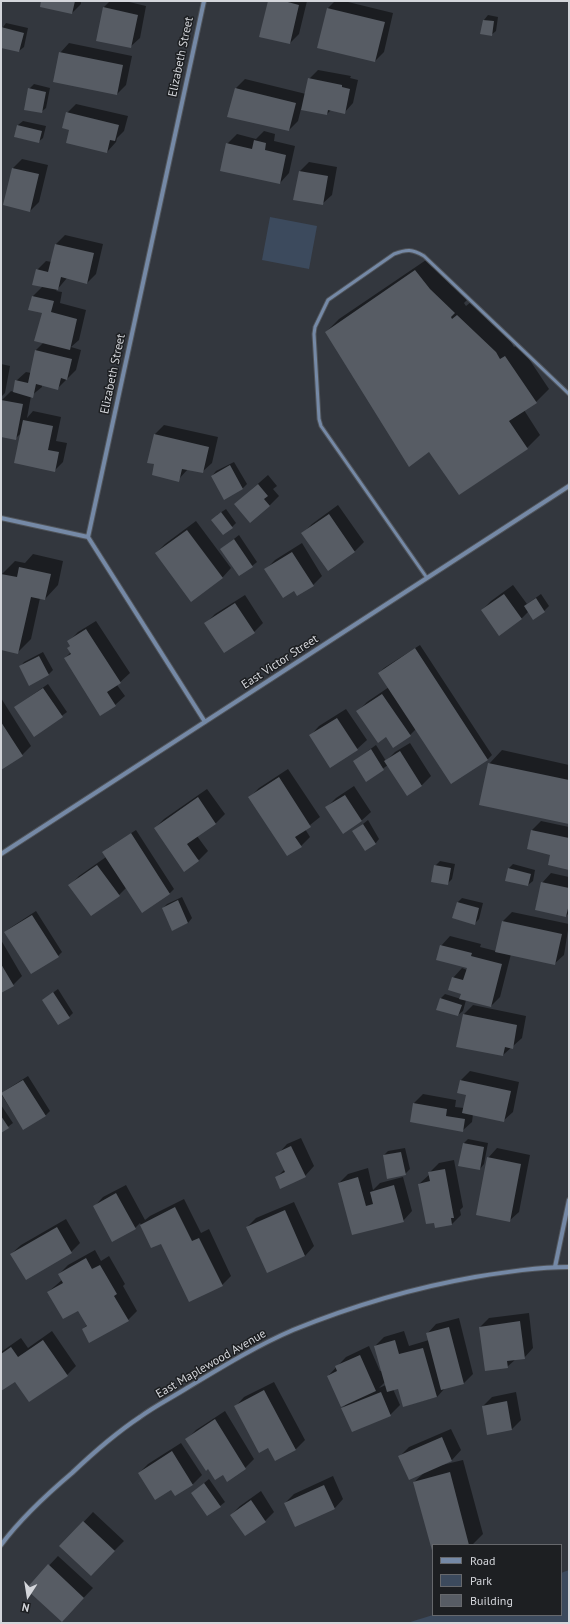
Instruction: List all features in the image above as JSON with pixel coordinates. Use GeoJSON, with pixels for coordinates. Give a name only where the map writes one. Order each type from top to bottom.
{"type":"FeatureCollection","features":[{"type":"Feature","properties":{"kind":"street","name":"Elizabeth Street"},"geometry":{"type":"LineString","coordinates":[[88,537],[204,1]]}},
{"type":"Feature","properties":{"kind":"street","name":"East Victor Street"},"geometry":{"type":"LineString","coordinates":[[1,854],[569,486]]}},
{"type":"Feature","properties":{"kind":"street"},"geometry":{"type":"LineString","coordinates":[[1,518],[88,537],[205,722]]}},
{"type":"Feature","properties":{"kind":"street"},"geometry":{"type":"LineString","coordinates":[[555,1266],[569,1200]]}},
{"type":"Feature","properties":{"kind":"street","name":"East Maplewood Avenue"},"geometry":{"type":"LineString","coordinates":[[1,1545],[13,1529],[51,1491],[91,1455],[139,1417],[235,1359],[292,1331],[346,1310],[395,1294],[497,1273],[555,1266],[569,1266]]}},
{"type":"Feature","properties":{"kind":"lane"},"geometry":{"type":"LineString","coordinates":[[427,578],[321,426],[319,419],[315,327],[328,300],[394,254],[405,250],[415,251],[424,256],[569,394]]}},
{"type":"Feature","properties":{"kind":"green space"},"geometry":{"type":"Polygon","coordinates":[[[270,217],[317,226],[309,269],[262,260],[270,217]]]}},
{"type":"Feature","properties":{"kind":"green space"},"geometry":{"type":"Polygon","coordinates":[[[569,1570],[569,1623],[407,1623],[432,1615],[562,1616],[562,1573],[569,1570]]]}},
{"type":"Feature","properties":{"kind":"building"},"geometry":{"type":"Polygon","coordinates":[[[41,1],[75,1],[72,14],[40,7],[41,1]]]}},
{"type":"Feature","properties":{"kind":"building"},"geometry":{"type":"Polygon","coordinates":[[[268,1],[284,1],[299,5],[290,44],[259,37],[268,1]]]}},
{"type":"Feature","properties":{"kind":"building"},"geometry":{"type":"Polygon","coordinates":[[[103,7],[138,15],[131,48],[96,41],[103,7]]]}},
{"type":"Feature","properties":{"kind":"building"},"geometry":{"type":"Polygon","coordinates":[[[327,8],[385,22],[375,62],[317,48],[327,8]]]}},
{"type":"Feature","properties":{"kind":"building"},"geometry":{"type":"Polygon","coordinates":[[[483,20],[494,21],[492,36],[480,34],[483,20]]]}},
{"type":"Feature","properties":{"kind":"building"},"geometry":{"type":"Polygon","coordinates":[[[1,27],[24,33],[19,52],[1,48],[1,27]]]}},
{"type":"Feature","properties":{"kind":"building"},"geometry":{"type":"Polygon","coordinates":[[[59,52],[123,65],[117,95],[53,82],[59,52]]]}},
{"type":"Feature","properties":{"kind":"building"},"geometry":{"type":"Polygon","coordinates":[[[308,78],[342,85],[342,87],[350,89],[345,114],[328,110],[327,115],[301,110],[308,78]]]}},
{"type":"Feature","properties":{"kind":"building"},"geometry":{"type":"Polygon","coordinates":[[[28,88],[46,92],[42,113],[24,110],[28,88]]]}},
{"type":"Feature","properties":{"kind":"building"},"geometry":{"type":"Polygon","coordinates":[[[235,88],[296,103],[289,131],[227,117],[235,88]]]}},
{"type":"Feature","properties":{"kind":"building"},"geometry":{"type":"Polygon","coordinates":[[[66,112],[119,125],[115,141],[110,140],[107,153],[66,143],[69,130],[62,128],[66,112]]]}},
{"type":"Feature","properties":{"kind":"building"},"geometry":{"type":"Polygon","coordinates":[[[17,125],[42,131],[39,143],[14,137],[17,125]]]}},
{"type":"Feature","properties":{"kind":"building"},"geometry":{"type":"Polygon","coordinates":[[[254,140],[266,143],[265,150],[286,155],[280,184],[220,171],[226,143],[252,149],[254,140]]]}},
{"type":"Feature","properties":{"kind":"building"},"geometry":{"type":"Polygon","coordinates":[[[12,168],[39,174],[30,212],[3,205],[12,168]]]}},
{"type":"Feature","properties":{"kind":"building"},"geometry":{"type":"Polygon","coordinates":[[[299,171],[328,176],[323,205],[293,200],[299,171]]]}},
{"type":"Feature","properties":{"kind":"building"},"geometry":{"type":"Polygon","coordinates":[[[55,244],[94,253],[87,284],[61,277],[58,290],[32,285],[36,269],[48,272],[55,244]]]}},
{"type":"Feature","properties":{"kind":"building"},"geometry":{"type":"Polygon","coordinates":[[[415,270],[430,289],[455,313],[451,317],[452,319],[457,315],[496,352],[500,359],[505,356],[537,403],[509,421],[528,449],[459,495],[429,452],[409,467],[325,332],[415,270]]]}},
{"type":"Feature","properties":{"kind":"building"},"geometry":{"type":"Polygon","coordinates":[[[32,296],[54,301],[51,312],[77,319],[70,350],[34,341],[42,313],[28,310],[32,296]]]}},
{"type":"Feature","properties":{"kind":"building"},"geometry":{"type":"Polygon","coordinates":[[[35,350],[72,359],[67,380],[61,378],[58,390],[36,384],[33,398],[13,392],[15,380],[28,383],[35,350]]]}},
{"type":"Feature","properties":{"kind":"building"},"geometry":{"type":"Polygon","coordinates":[[[1,400],[23,404],[16,440],[1,437],[1,400]]]}},
{"type":"Feature","properties":{"kind":"building"},"geometry":{"type":"Polygon","coordinates":[[[23,420],[53,426],[48,450],[59,452],[55,472],[14,463],[23,420]]]}},
{"type":"Feature","properties":{"kind":"building"},"geometry":{"type":"Polygon","coordinates":[[[154,434],[209,447],[203,473],[182,469],[179,482],[152,475],[154,464],[147,463],[154,434]]]}},
{"type":"Feature","properties":{"kind":"building"},"geometry":{"type":"Polygon","coordinates":[[[230,465],[243,489],[224,500],[211,476],[230,465]]]}},
{"type":"Feature","properties":{"kind":"building"},"geometry":{"type":"Polygon","coordinates":[[[258,484],[268,496],[264,499],[270,506],[250,523],[234,504],[258,484]]]}},
{"type":"Feature","properties":{"kind":"building"},"geometry":{"type":"Polygon","coordinates":[[[221,512],[233,528],[223,535],[211,520],[221,512]]]}},
{"type":"Feature","properties":{"kind":"building"},"geometry":{"type":"Polygon","coordinates":[[[329,514],[355,552],[328,571],[301,533],[329,514]]]}},
{"type":"Feature","properties":{"kind":"building"},"geometry":{"type":"Polygon","coordinates":[[[187,530],[223,578],[191,602],[155,553],[187,530]]]}},
{"type":"Feature","properties":{"kind":"building"},"geometry":{"type":"Polygon","coordinates":[[[234,539],[253,567],[239,576],[220,549],[234,539]]]}},
{"type":"Feature","properties":{"kind":"building"},"geometry":{"type":"Polygon","coordinates":[[[292,552],[314,586],[297,596],[294,591],[283,598],[264,569],[292,552]]]}},
{"type":"Feature","properties":{"kind":"building"},"geometry":{"type":"Polygon","coordinates":[[[19,567],[51,574],[45,600],[31,597],[18,654],[1,650],[1,574],[17,577],[19,567]]]}},
{"type":"Feature","properties":{"kind":"building"},"geometry":{"type":"Polygon","coordinates":[[[504,594],[522,619],[499,636],[481,610],[504,594]]]}},
{"type":"Feature","properties":{"kind":"building"},"geometry":{"type":"Polygon","coordinates":[[[536,598],[545,612],[533,620],[524,606],[536,598]]]}},
{"type":"Feature","properties":{"kind":"building"},"geometry":{"type":"Polygon","coordinates":[[[235,603],[255,633],[224,653],[204,623],[235,603]]]}},
{"type":"Feature","properties":{"kind":"building"},"geometry":{"type":"Polygon","coordinates":[[[86,629],[121,683],[107,692],[116,706],[100,716],[64,658],[71,654],[67,648],[70,646],[67,641],[86,629]]]}},
{"type":"Feature","properties":{"kind":"building"},"geometry":{"type":"Polygon","coordinates":[[[415,648],[488,760],[451,784],[378,673],[415,648]]]}},
{"type":"Feature","properties":{"kind":"building"},"geometry":{"type":"Polygon","coordinates":[[[39,656],[49,675],[29,686],[19,666],[39,656]]]}},
{"type":"Feature","properties":{"kind":"building"},"geometry":{"type":"Polygon","coordinates":[[[43,688],[63,717],[34,737],[14,707],[43,688]]]}},
{"type":"Feature","properties":{"kind":"building"},"geometry":{"type":"Polygon","coordinates":[[[382,694],[411,736],[393,748],[386,737],[378,743],[356,711],[382,694]]]}},
{"type":"Feature","properties":{"kind":"building"},"geometry":{"type":"Polygon","coordinates":[[[337,718],[358,750],[330,768],[309,735],[337,718]]]}},
{"type":"Feature","properties":{"kind":"building"},"geometry":{"type":"Polygon","coordinates":[[[1,722],[23,756],[1,770],[1,722]]]}},
{"type":"Feature","properties":{"kind":"building"},"geometry":{"type":"Polygon","coordinates":[[[371,749],[384,770],[366,782],[353,761],[371,749]]]}},
{"type":"Feature","properties":{"kind":"building"},"geometry":{"type":"Polygon","coordinates":[[[400,751],[422,786],[407,796],[384,761],[400,751]]]}},
{"type":"Feature","properties":{"kind":"building"},"geometry":{"type":"Polygon","coordinates":[[[488,763],[569,780],[569,824],[479,805],[488,763]]]}},
{"type":"Feature","properties":{"kind":"building"},"geometry":{"type":"Polygon","coordinates":[[[279,777],[311,827],[295,837],[302,847],[287,856],[248,797],[279,777]]]}},
{"type":"Feature","properties":{"kind":"building"},"geometry":{"type":"Polygon","coordinates":[[[345,795],[362,821],[343,834],[325,807],[345,795]]]}},
{"type":"Feature","properties":{"kind":"building"},"geometry":{"type":"Polygon","coordinates":[[[198,797],[216,824],[187,844],[199,861],[184,872],[154,828],[198,797]]]}},
{"type":"Feature","properties":{"kind":"building"},"geometry":{"type":"Polygon","coordinates":[[[363,824],[376,844],[365,851],[352,831],[363,824]]]}},
{"type":"Feature","properties":{"kind":"building"},"geometry":{"type":"Polygon","coordinates":[[[531,830],[569,838],[569,870],[548,865],[550,855],[527,849],[531,830]]]}},
{"type":"Feature","properties":{"kind":"building"},"geometry":{"type":"Polygon","coordinates":[[[131,833],[170,894],[142,913],[102,852],[131,833]]]}},
{"type":"Feature","properties":{"kind":"building"},"geometry":{"type":"Polygon","coordinates":[[[97,865],[120,896],[91,916],[68,885],[97,865]]]}},
{"type":"Feature","properties":{"kind":"building"},"geometry":{"type":"Polygon","coordinates":[[[434,865],[451,868],[448,885],[431,882],[434,865]]]}},
{"type":"Feature","properties":{"kind":"building"},"geometry":{"type":"Polygon","coordinates":[[[508,868],[531,874],[528,886],[505,881],[508,868]]]}},
{"type":"Feature","properties":{"kind":"building"},"geometry":{"type":"Polygon","coordinates":[[[541,882],[569,888],[569,904],[566,917],[535,910],[541,882]]]}},
{"type":"Feature","properties":{"kind":"building"},"geometry":{"type":"Polygon","coordinates":[[[178,900],[188,923],[172,931],[162,908],[178,900]]]}},
{"type":"Feature","properties":{"kind":"building"},"geometry":{"type":"Polygon","coordinates":[[[457,902],[479,908],[475,925],[452,918],[457,902]]]}},
{"type":"Feature","properties":{"kind":"building"},"geometry":{"type":"Polygon","coordinates":[[[32,915],[59,957],[31,974],[4,932],[32,915]]]}},
{"type":"Feature","properties":{"kind":"building"},"geometry":{"type":"Polygon","coordinates":[[[502,921],[562,934],[555,965],[495,952],[502,921]]]}},
{"type":"Feature","properties":{"kind":"building"},"geometry":{"type":"Polygon","coordinates":[[[440,945],[472,953],[471,956],[502,964],[491,1007],[459,999],[461,994],[448,990],[452,977],[463,980],[467,968],[436,960],[440,945]]]}},
{"type":"Feature","properties":{"kind":"building"},"geometry":{"type":"Polygon","coordinates":[[[1,964],[14,986],[1,993],[1,964]]]}},
{"type":"Feature","properties":{"kind":"building"},"geometry":{"type":"Polygon","coordinates":[[[53,992],[70,1018],[58,1025],[42,1000],[53,992]]]}},
{"type":"Feature","properties":{"kind":"building"},"geometry":{"type":"Polygon","coordinates":[[[440,998],[462,1005],[458,1016],[436,1010],[440,998]]]}},
{"type":"Feature","properties":{"kind":"building"},"geometry":{"type":"Polygon","coordinates":[[[463,1014],[517,1025],[513,1049],[505,1047],[503,1056],[456,1047],[463,1014]]]}},
{"type":"Feature","properties":{"kind":"building"},"geometry":{"type":"Polygon","coordinates":[[[23,1080],[46,1116],[23,1130],[1,1093],[23,1080]]]}},
{"type":"Feature","properties":{"kind":"building"},"geometry":{"type":"Polygon","coordinates":[[[460,1080],[511,1091],[504,1122],[462,1113],[466,1095],[457,1093],[460,1080]]]}},
{"type":"Feature","properties":{"kind":"building"},"geometry":{"type":"Polygon","coordinates":[[[413,1103],[447,1109],[446,1116],[465,1119],[463,1132],[410,1122],[413,1103]]]}},
{"type":"Feature","properties":{"kind":"building"},"geometry":{"type":"Polygon","coordinates":[[[1,1116],[9,1128],[1,1133],[1,1116]]]}},
{"type":"Feature","properties":{"kind":"building"},"geometry":{"type":"Polygon","coordinates":[[[463,1143],[484,1147],[480,1170],[458,1166],[463,1143]]]}},
{"type":"Feature","properties":{"kind":"building"},"geometry":{"type":"Polygon","coordinates":[[[291,1146],[306,1177],[280,1189],[275,1177],[285,1172],[276,1153],[291,1146]]]}},
{"type":"Feature","properties":{"kind":"building"},"geometry":{"type":"Polygon","coordinates":[[[401,1152],[406,1175],[387,1179],[383,1155],[401,1152]]]}},
{"type":"Feature","properties":{"kind":"building"},"geometry":{"type":"Polygon","coordinates":[[[487,1157],[521,1164],[510,1222],[476,1215],[487,1157]]]}},
{"type":"Feature","properties":{"kind":"building"},"geometry":{"type":"Polygon","coordinates":[[[445,1169],[454,1218],[451,1218],[452,1225],[435,1228],[434,1223],[426,1224],[418,1184],[430,1181],[428,1172],[445,1169]]]}},
{"type":"Feature","properties":{"kind":"building"},"geometry":{"type":"Polygon","coordinates":[[[358,1177],[366,1206],[373,1204],[370,1192],[394,1185],[404,1222],[352,1235],[338,1183],[358,1177]]]}},
{"type":"Feature","properties":{"kind":"building"},"geometry":{"type":"Polygon","coordinates":[[[116,1193],[136,1229],[112,1242],[93,1206],[116,1193]]]}},
{"type":"Feature","properties":{"kind":"building"},"geometry":{"type":"Polygon","coordinates":[[[175,1207],[192,1241],[199,1238],[223,1286],[189,1302],[161,1244],[151,1248],[140,1225],[175,1207]]]}},
{"type":"Feature","properties":{"kind":"building"},"geometry":{"type":"Polygon","coordinates":[[[285,1210],[305,1256],[267,1273],[246,1227],[285,1210]]]}},
{"type":"Feature","properties":{"kind":"building"},"geometry":{"type":"Polygon","coordinates":[[[57,1227],[72,1253],[26,1280],[10,1254],[57,1227]]]}},
{"type":"Feature","properties":{"kind":"building"},"geometry":{"type":"Polygon","coordinates":[[[86,1258],[92,1269],[100,1265],[117,1294],[114,1296],[129,1321],[89,1343],[82,1329],[87,1326],[78,1311],[63,1319],[47,1292],[63,1283],[58,1274],[86,1258]]]}},
{"type":"Feature","properties":{"kind":"building"},"geometry":{"type":"Polygon","coordinates":[[[520,1321],[525,1359],[507,1361],[508,1368],[485,1371],[479,1327],[520,1321]]]}},
{"type":"Feature","properties":{"kind":"building"},"geometry":{"type":"Polygon","coordinates":[[[449,1327],[464,1384],[441,1390],[426,1333],[449,1327]]]}},
{"type":"Feature","properties":{"kind":"building"},"geometry":{"type":"Polygon","coordinates":[[[43,1340],[68,1376],[29,1402],[15,1382],[1,1391],[1,1354],[11,1347],[18,1357],[43,1340]]]}},
{"type":"Feature","properties":{"kind":"building"},"geometry":{"type":"Polygon","coordinates":[[[395,1340],[399,1354],[423,1348],[437,1397],[403,1407],[398,1389],[387,1392],[374,1346],[395,1340]]]}},
{"type":"Feature","properties":{"kind":"building"},"geometry":{"type":"Polygon","coordinates":[[[360,1355],[376,1391],[341,1407],[327,1376],[337,1371],[335,1366],[360,1355]]]}},
{"type":"Feature","properties":{"kind":"building"},"geometry":{"type":"Polygon","coordinates":[[[264,1390],[296,1450],[275,1461],[268,1448],[259,1453],[234,1406],[264,1390]]]}},
{"type":"Feature","properties":{"kind":"building"},"geometry":{"type":"Polygon","coordinates":[[[381,1392],[391,1416],[352,1432],[341,1408],[381,1392]]]}},
{"type":"Feature","properties":{"kind":"building"},"geometry":{"type":"Polygon","coordinates":[[[507,1401],[512,1430],[487,1435],[482,1406],[507,1401]]]}},
{"type":"Feature","properties":{"kind":"building"},"geometry":{"type":"Polygon","coordinates":[[[215,1419],[246,1469],[227,1482],[223,1475],[215,1480],[208,1469],[206,1471],[185,1439],[215,1419]]]}},
{"type":"Feature","properties":{"kind":"building"},"geometry":{"type":"Polygon","coordinates":[[[442,1437],[452,1461],[409,1480],[398,1456],[442,1437]]]}},
{"type":"Feature","properties":{"kind":"building"},"geometry":{"type":"Polygon","coordinates":[[[172,1451],[193,1485],[175,1496],[171,1490],[155,1500],[138,1473],[172,1451]]]}},
{"type":"Feature","properties":{"kind":"building"},"geometry":{"type":"Polygon","coordinates":[[[450,1472],[469,1544],[432,1544],[432,1550],[413,1482],[450,1472]]]}},
{"type":"Feature","properties":{"kind":"building"},"geometry":{"type":"Polygon","coordinates":[[[204,1483],[221,1507],[207,1516],[191,1493],[204,1483]]]}},
{"type":"Feature","properties":{"kind":"building"},"geometry":{"type":"Polygon","coordinates":[[[324,1485],[335,1509],[295,1527],[284,1503],[324,1485]]]}},
{"type":"Feature","properties":{"kind":"building"},"geometry":{"type":"Polygon","coordinates":[[[251,1500],[266,1522],[245,1536],[230,1515],[251,1500]]]}},
{"type":"Feature","properties":{"kind":"building"},"geometry":{"type":"Polygon","coordinates":[[[83,1521],[115,1551],[91,1576],[59,1546],[83,1521]]]}},
{"type":"Feature","properties":{"kind":"building"},"geometry":{"type":"Polygon","coordinates":[[[48,1564],[84,1598],[62,1622],[26,1589],[48,1564]]]}}]}
